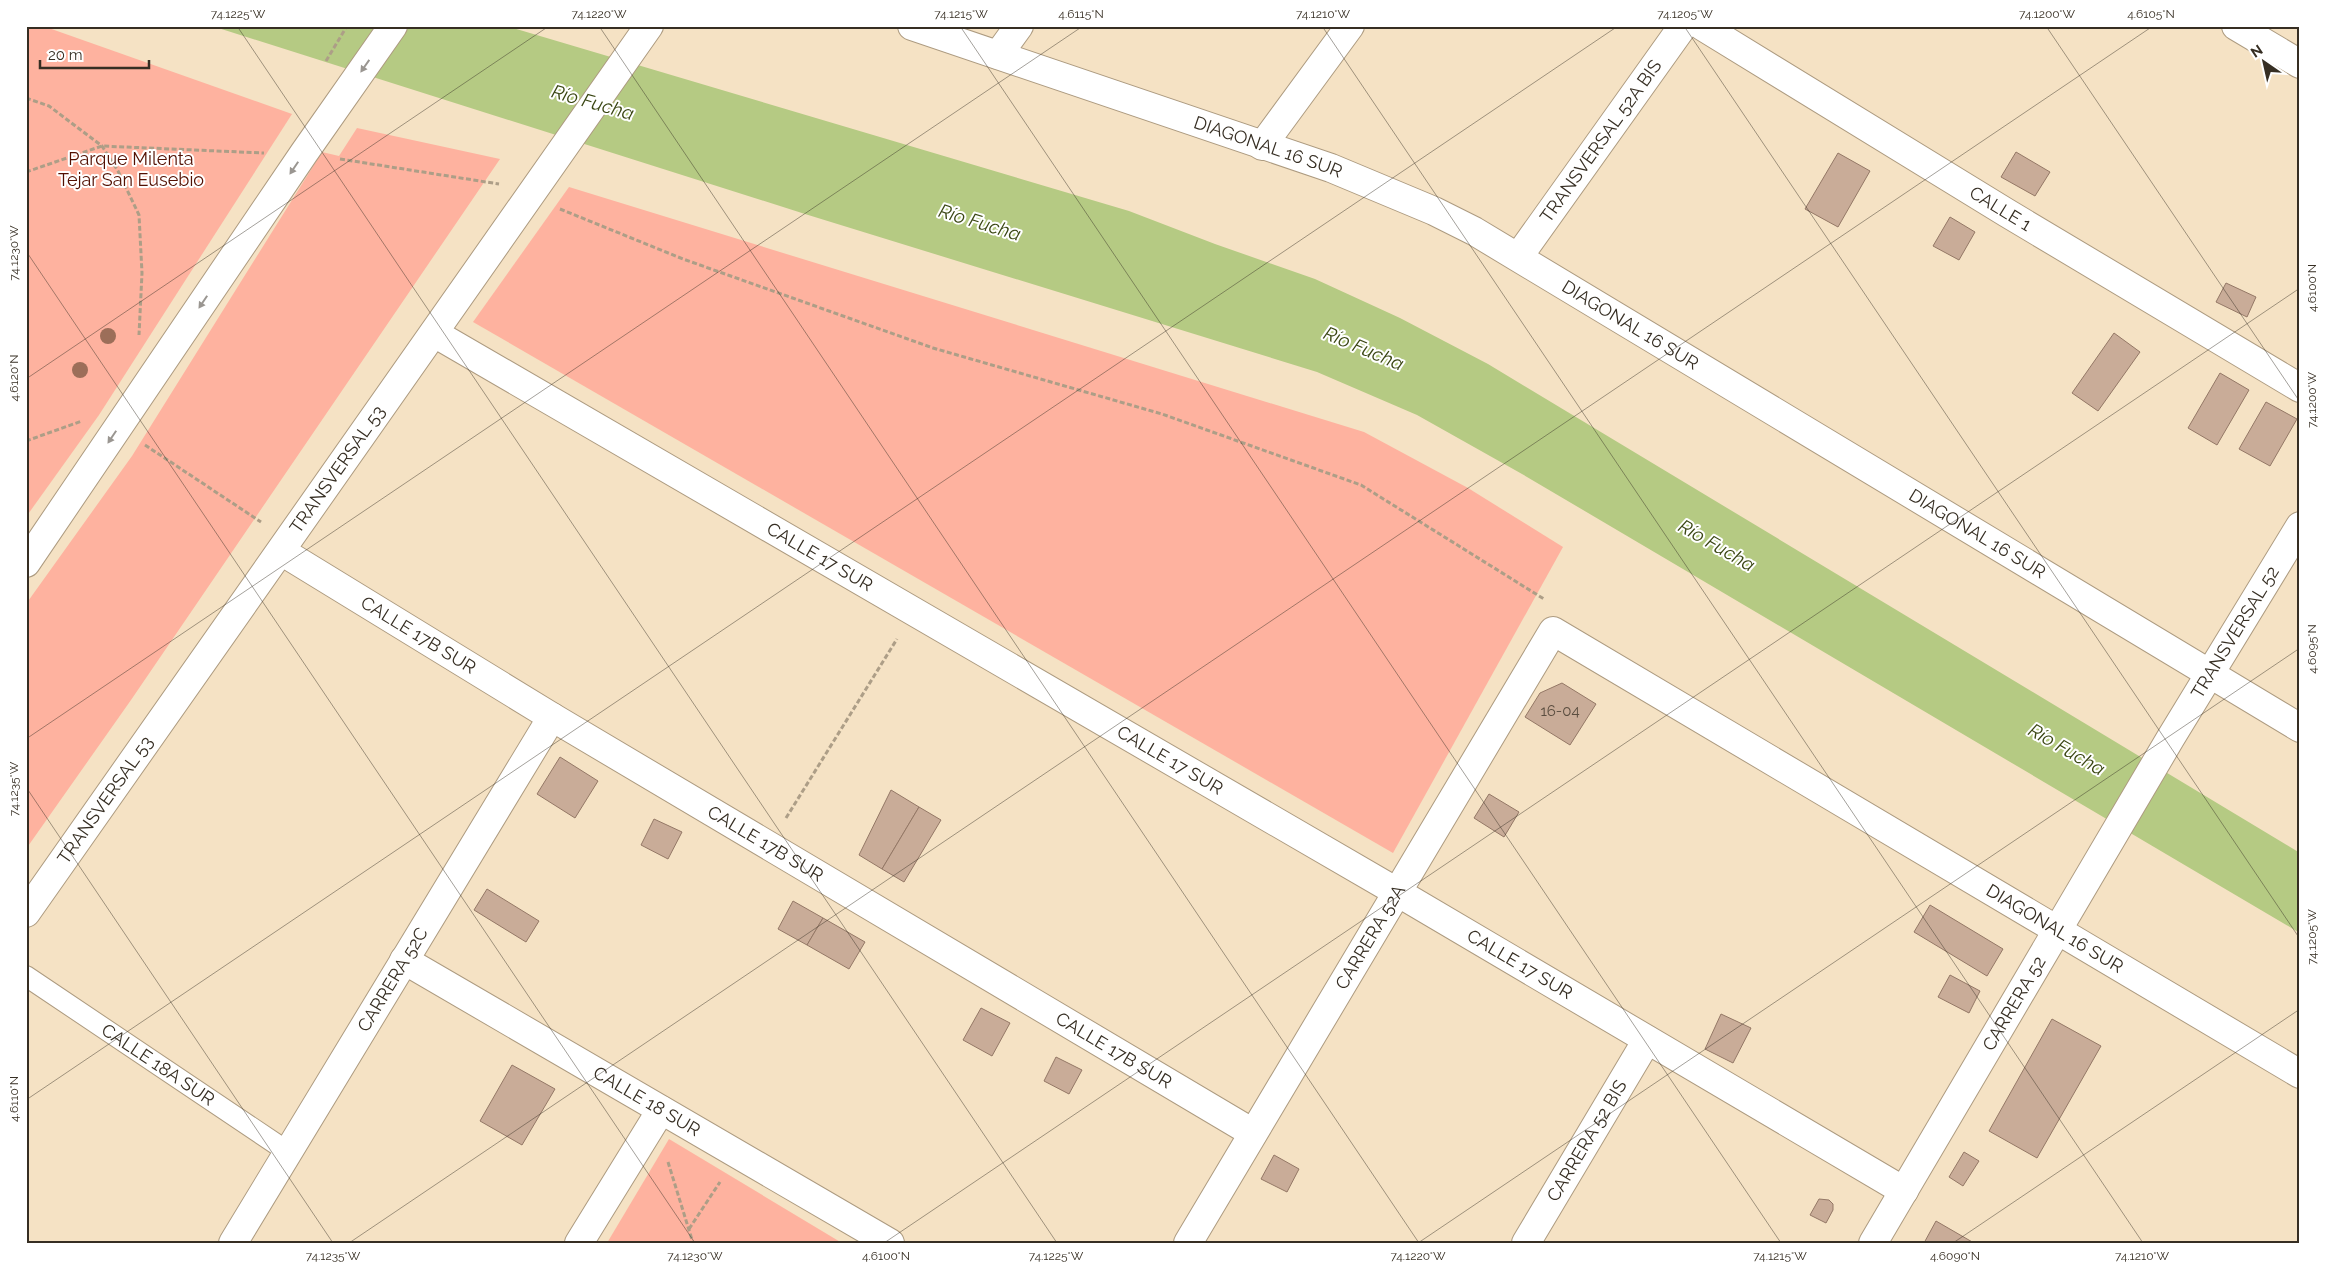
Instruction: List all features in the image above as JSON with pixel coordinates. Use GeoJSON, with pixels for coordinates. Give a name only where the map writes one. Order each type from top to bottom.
{"type":"FeatureCollection","features":[{"type":"Feature","properties":{"kind":"street"},"geometry":{"type":"LineString","coordinates":[[26,564],[322,127],[393,26]]}},
{"type":"Feature","properties":{"kind":"street","name":"DIAGONAL 16 SUR"},"geometry":{"type":"LineString","coordinates":[[912,26],[1331,168],[1392,193],[1466,227],[1519,256],[2209,675],[2300,728]]}},
{"type":"Feature","properties":{"kind":"street"},"geometry":{"type":"LineString","coordinates":[[998,56],[1019,26]]}},
{"type":"Feature","properties":{"kind":"street"},"geometry":{"type":"LineString","coordinates":[[1262,146],[1350,26]]}},
{"type":"Feature","properties":{"kind":"street","name":"TRANSVERSAL 52A BIS"},"geometry":{"type":"LineString","coordinates":[[1519,256],[1683,26]]}},
{"type":"Feature","properties":{"kind":"street","name":"CALLE 1"},"geometry":{"type":"LineString","coordinates":[[1702,26],[2007,213],[2300,388]]}},
{"type":"Feature","properties":{"kind":"street"},"geometry":{"type":"LineString","coordinates":[[2236,26],[2300,64]]}},
{"type":"Feature","properties":{"kind":"street","name":"TRANSVERSAL 53"},"geometry":{"type":"LineString","coordinates":[[26,913],[551,168],[646,30]]}},
{"type":"Feature","properties":{"kind":"street","name":"CALLE 17 SUR"},"geometry":{"type":"LineString","coordinates":[[434,333],[1397,892],[1904,1191]]}},
{"type":"Feature","properties":{"kind":"street","name":"TRANSVERSAL 52"},"geometry":{"type":"LineString","coordinates":[[2170,739],[2300,526]]}},
{"type":"Feature","properties":{"kind":"street","name":"CALLE 17B SUR"},"geometry":{"type":"LineString","coordinates":[[285,545],[552,717],[1253,1133]]}},
{"type":"Feature","properties":{"kind":"street","name":"DIAGONAL 16 SUR"},"geometry":{"type":"LineString","coordinates":[[1553,631],[2300,1074]]}},
{"type":"Feature","properties":{"kind":"street","name":"CARRERA 52A"},"geometry":{"type":"LineString","coordinates":[[1188,1243],[1553,631]]}},
{"type":"Feature","properties":{"kind":"street","name":"CARRERA 52C"},"geometry":{"type":"LineString","coordinates":[[234,1243],[552,717]]}},
{"type":"Feature","properties":{"kind":"street","name":"CARRERA 52"},"geometry":{"type":"LineString","coordinates":[[1873,1243],[2106,851],[2170,739]]}},
{"type":"Feature","properties":{"kind":"street","name":"CALLE 18 SUR"},"geometry":{"type":"LineString","coordinates":[[404,960],[658,1115],[738,1154],[890,1243]]}},
{"type":"Feature","properties":{"kind":"street","name":"CARRERA 52 BIS"},"geometry":{"type":"LineString","coordinates":[[1526,1243],[1647,1040]]}},
{"type":"Feature","properties":{"kind":"street"},"geometry":{"type":"LineString","coordinates":[[579,1243],[658,1115]]}},
{"type":"Feature","properties":{"kind":"lane","name":"CALLE 18A SUR"},"geometry":{"type":"LineString","coordinates":[[26,976],[288,1152]]}},
{"type":"Feature","properties":{"kind":"path"},"geometry":{"type":"LineString","coordinates":[[26,98],[49,106],[102,146],[118,171],[139,215],[142,273],[139,342]]}},
{"type":"Feature","properties":{"kind":"path"},"geometry":{"type":"LineString","coordinates":[[26,172],[102,146]]}},
{"type":"Feature","properties":{"kind":"path"},"geometry":{"type":"LineString","coordinates":[[530,196],[683,259],[933,348],[1162,414],[1361,485],[1553,604]]}},
{"type":"Feature","properties":{"kind":"path"},"geometry":{"type":"LineString","coordinates":[[26,441],[99,415],[119,427],[285,545]]}},
{"type":"Feature","properties":{"kind":"path"},"geometry":{"type":"LineString","coordinates":[[768,846],[914,612]]}},
{"type":"Feature","properties":{"kind":"path"},"geometry":{"type":"LineString","coordinates":[[658,1115],[693,1243]]}},
{"type":"Feature","properties":{"kind":"path"},"geometry":{"type":"LineString","coordinates":[[688,1229],[738,1154]]}},
{"type":"Feature","properties":{"kind":"green space","name":"Parque Milenta Tejar San Eusebio"},"geometry":{"type":"Polygon","coordinates":[[[26,26],[43,26],[292,114],[99,415],[26,517],[26,26]]]}},
{"type":"Feature","properties":{"kind":"green space"},"geometry":{"type":"Polygon","coordinates":[[[357,128],[500,159],[131,700],[26,849],[26,604],[132,456],[322,152],[339,156],[357,128]]]}},
{"type":"Feature","properties":{"kind":"green space"},"geometry":{"type":"Polygon","coordinates":[[[569,187],[1364,432],[1468,488],[1563,547],[1393,853],[473,322],[569,187]]]}},
{"type":"Feature","properties":{"kind":"green space"},"geometry":{"type":"Polygon","coordinates":[[[669,1139],[842,1243],[607,1243],[669,1139]]]}},
{"type":"Feature","properties":{"kind":"water","name":"Río Fucha"},"geometry":{"type":"Polygon","coordinates":[[[212,26],[506,26],[1129,211],[1315,279],[1400,318],[1488,364],[2300,853],[2300,933],[1522,474],[1417,415],[1317,372],[805,214],[212,26]]]}},
{"type":"Feature","properties":{"kind":"building"},"geometry":{"type":"Polygon","coordinates":[[[2016,152],[2050,172],[2035,196],[2001,177],[2016,152]]]}},
{"type":"Feature","properties":{"kind":"building"},"geometry":{"type":"Polygon","coordinates":[[[1838,153],[1870,171],[1838,227],[1805,209],[1838,153]]]}},
{"type":"Feature","properties":{"kind":"building"},"geometry":{"type":"Polygon","coordinates":[[[1950,217],[1975,232],[1959,260],[1933,246],[1950,217]]]}},
{"type":"Feature","properties":{"kind":"building"},"geometry":{"type":"Polygon","coordinates":[[[2226,283],[2256,297],[2247,317],[2216,302],[2226,283]]]}},
{"type":"Feature","properties":{"kind":"building"},"geometry":{"type":"Polygon","coordinates":[[[2114,333],[2140,352],[2098,411],[2072,393],[2114,333]]]}},
{"type":"Feature","properties":{"kind":"building"},"geometry":{"type":"Polygon","coordinates":[[[2220,373],[2249,390],[2217,445],[2188,428],[2220,373]]]}},
{"type":"Feature","properties":{"kind":"building"},"geometry":{"type":"Polygon","coordinates":[[[2266,402],[2297,419],[2270,466],[2239,449],[2266,402]]]}},
{"type":"Feature","properties":{"kind":"building"},"geometry":{"type":"Polygon","coordinates":[[[1562,683],[1596,704],[1570,745],[1525,717],[1540,693],[1562,683]]]}},
{"type":"Feature","properties":{"kind":"building"},"geometry":{"type":"Polygon","coordinates":[[[560,757],[598,781],[575,818],[537,794],[560,757]]]}},
{"type":"Feature","properties":{"kind":"building"},"geometry":{"type":"Polygon","coordinates":[[[891,790],[919,807],[882,869],[859,855],[891,790]]]}},
{"type":"Feature","properties":{"kind":"building"},"geometry":{"type":"Polygon","coordinates":[[[1489,794],[1519,812],[1504,837],[1474,818],[1489,794]]]}},
{"type":"Feature","properties":{"kind":"building"},"geometry":{"type":"Polygon","coordinates":[[[919,807],[941,820],[904,882],[882,869],[919,807]]]}},
{"type":"Feature","properties":{"kind":"building"},"geometry":{"type":"Polygon","coordinates":[[[654,819],[682,832],[668,859],[641,845],[654,819]]]}},
{"type":"Feature","properties":{"kind":"building"},"geometry":{"type":"Polygon","coordinates":[[[487,889],[539,921],[526,942],[474,910],[487,889]]]}},
{"type":"Feature","properties":{"kind":"building"},"geometry":{"type":"Polygon","coordinates":[[[793,901],[823,918],[807,945],[778,929],[793,901]]]}},
{"type":"Feature","properties":{"kind":"building"},"geometry":{"type":"Polygon","coordinates":[[[1930,905],[2003,949],[1987,976],[1914,932],[1930,905]]]}},
{"type":"Feature","properties":{"kind":"building"},"geometry":{"type":"Polygon","coordinates":[[[823,918],[865,942],[849,969],[807,945],[823,918]]]}},
{"type":"Feature","properties":{"kind":"building"},"geometry":{"type":"Polygon","coordinates":[[[1950,975],[1980,991],[1969,1013],[1938,997],[1950,975]]]}},
{"type":"Feature","properties":{"kind":"building"},"geometry":{"type":"Polygon","coordinates":[[[981,1008],[1010,1023],[992,1056],[963,1040],[981,1008]]]}},
{"type":"Feature","properties":{"kind":"building"},"geometry":{"type":"Polygon","coordinates":[[[1721,1014],[1751,1028],[1733,1063],[1705,1049],[1721,1014]]]}},
{"type":"Feature","properties":{"kind":"building"},"geometry":{"type":"Polygon","coordinates":[[[2052,1019],[2101,1046],[2037,1158],[1989,1131],[2052,1019]]]}},
{"type":"Feature","properties":{"kind":"building"},"geometry":{"type":"Polygon","coordinates":[[[1056,1057],[1082,1070],[1069,1094],[1044,1081],[1056,1057]]]}},
{"type":"Feature","properties":{"kind":"building"},"geometry":{"type":"Polygon","coordinates":[[[512,1065],[555,1089],[522,1145],[480,1121],[512,1065]]]}},
{"type":"Feature","properties":{"kind":"building"},"geometry":{"type":"Polygon","coordinates":[[[1964,1152],[1979,1161],[1963,1186],[1949,1177],[1964,1152]]]}},
{"type":"Feature","properties":{"kind":"building"},"geometry":{"type":"Polygon","coordinates":[[[1274,1155],[1299,1169],[1287,1192],[1261,1179],[1274,1155]]]}},
{"type":"Feature","properties":{"kind":"building"},"geometry":{"type":"Polygon","coordinates":[[[1819,1199],[1829,1200],[1833,1204],[1833,1210],[1826,1223],[1810,1215],[1819,1199]]]}},
{"type":"Feature","properties":{"kind":"building"},"geometry":{"type":"Polygon","coordinates":[[[1936,1221],[1974,1243],[1924,1243],[1936,1221]]]}}]}
